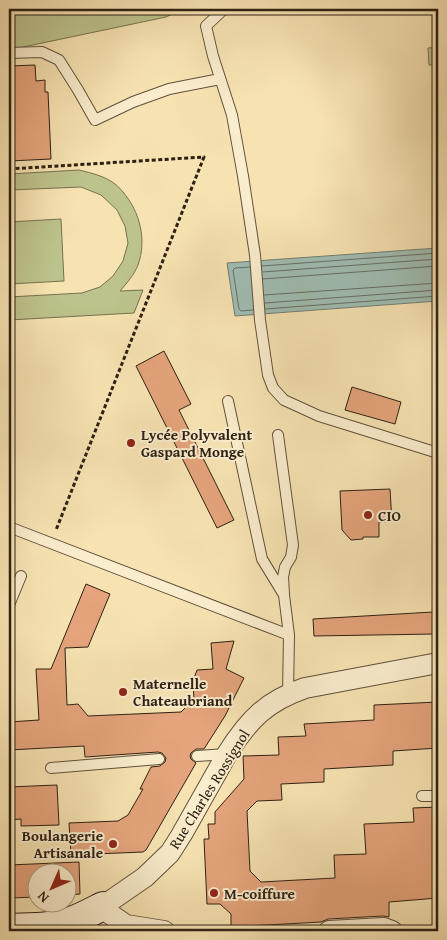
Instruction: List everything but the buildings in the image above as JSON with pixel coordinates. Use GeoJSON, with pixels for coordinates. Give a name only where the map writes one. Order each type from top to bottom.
{"type":"FeatureCollection","features":[{"type":"Feature","properties":{"kind":"street","name":"Rue Charles Rossignol"},"geometry":{"type":"LineString","coordinates":[[103,906],[145,877],[170,853],[234,743],[253,719],[269,705],[288,694],[306,688],[438,663]]}},
{"type":"Feature","properties":{"kind":"street"},"geometry":{"type":"LineString","coordinates":[[9,928],[42,927],[61,924],[73,921],[103,906],[126,926],[164,931]]}},
{"type":"Feature","properties":{"kind":"street"},"geometry":{"type":"LineString","coordinates":[[329,931],[384,928],[392,931]]}},
{"type":"Feature","properties":{"kind":"lane"},"geometry":{"type":"LineString","coordinates":[[224,9],[206,26],[213,56],[232,115],[255,255],[260,320],[268,375],[273,388],[284,400],[319,416],[438,453]]}},
{"type":"Feature","properties":{"kind":"lane"},"geometry":{"type":"LineString","coordinates":[[9,53],[42,52],[59,60],[95,120],[133,102],[169,89],[220,79]]}},
{"type":"Feature","properties":{"kind":"lane"},"geometry":{"type":"LineString","coordinates":[[228,401],[262,559],[284,595]]}},
{"type":"Feature","properties":{"kind":"lane"},"geometry":{"type":"LineString","coordinates":[[278,435],[293,545],[291,557],[285,567],[283,577],[289,635],[288,694]]}},
{"type":"Feature","properties":{"kind":"lane"},"geometry":{"type":"LineString","coordinates":[[9,527],[289,635]]}},
{"type":"Feature","properties":{"kind":"lane"},"geometry":{"type":"LineString","coordinates":[[9,605],[21,576]]}},
{"type":"Feature","properties":{"kind":"lane"},"geometry":{"type":"LineString","coordinates":[[198,756],[227,754]]}},
{"type":"Feature","properties":{"kind":"lane"},"geometry":{"type":"LineString","coordinates":[[51,768],[159,759]]}},
{"type":"Feature","properties":{"kind":"lane"},"geometry":{"type":"LineString","coordinates":[[422,796],[438,796]]}},
{"type":"Feature","properties":{"kind":"path"},"geometry":{"type":"LineString","coordinates":[[9,169],[204,157],[50,543]]}},
{"type":"Feature","properties":{"kind":"green space"},"geometry":{"type":"Polygon","coordinates":[[[9,9],[183,9],[166,17],[9,50],[9,9]]]}},
{"type":"Feature","properties":{"kind":"green space"},"geometry":{"type":"Polygon","coordinates":[[[438,47],[438,65],[429,65],[428,48],[438,47]]]}},
{"type":"Feature","properties":{"kind":"green space"},"geometry":{"type":"Polygon","coordinates":[[[79,170],[111,181],[129,200],[138,217],[142,236],[141,256],[128,282],[120,291],[143,290],[134,313],[9,320],[9,297],[82,293],[100,287],[113,276],[123,261],[128,243],[125,226],[117,210],[101,195],[81,187],[9,190],[9,174],[79,170]]]}},
{"type":"Feature","properties":{"kind":"green space"},"geometry":{"type":"Polygon","coordinates":[[[61,219],[64,281],[9,284],[9,222],[61,219]]]}},
{"type":"Feature","properties":{"kind":"water"},"geometry":{"type":"Polygon","coordinates":[[[438,248],[438,301],[235,316],[227,263],[438,248]]]}},
{"type":"Feature","properties":{"kind":"place","name":"Lycée Polyvalent Gaspard Monge"},"geometry":{"type":"Point","coordinates":[131,443]}},
{"type":"Feature","properties":{"kind":"place","name":"CIO"},"geometry":{"type":"Point","coordinates":[368,515]}},
{"type":"Feature","properties":{"kind":"place","name":"Maternelle Chateaubriand"},"geometry":{"type":"Point","coordinates":[123,692]}},
{"type":"Feature","properties":{"kind":"place","name":"Boulangerie Artisanale"},"geometry":{"type":"Point","coordinates":[113,844]}},
{"type":"Feature","properties":{"kind":"place","name":"M-coiffure"},"geometry":{"type":"Point","coordinates":[214,893]}}]}
